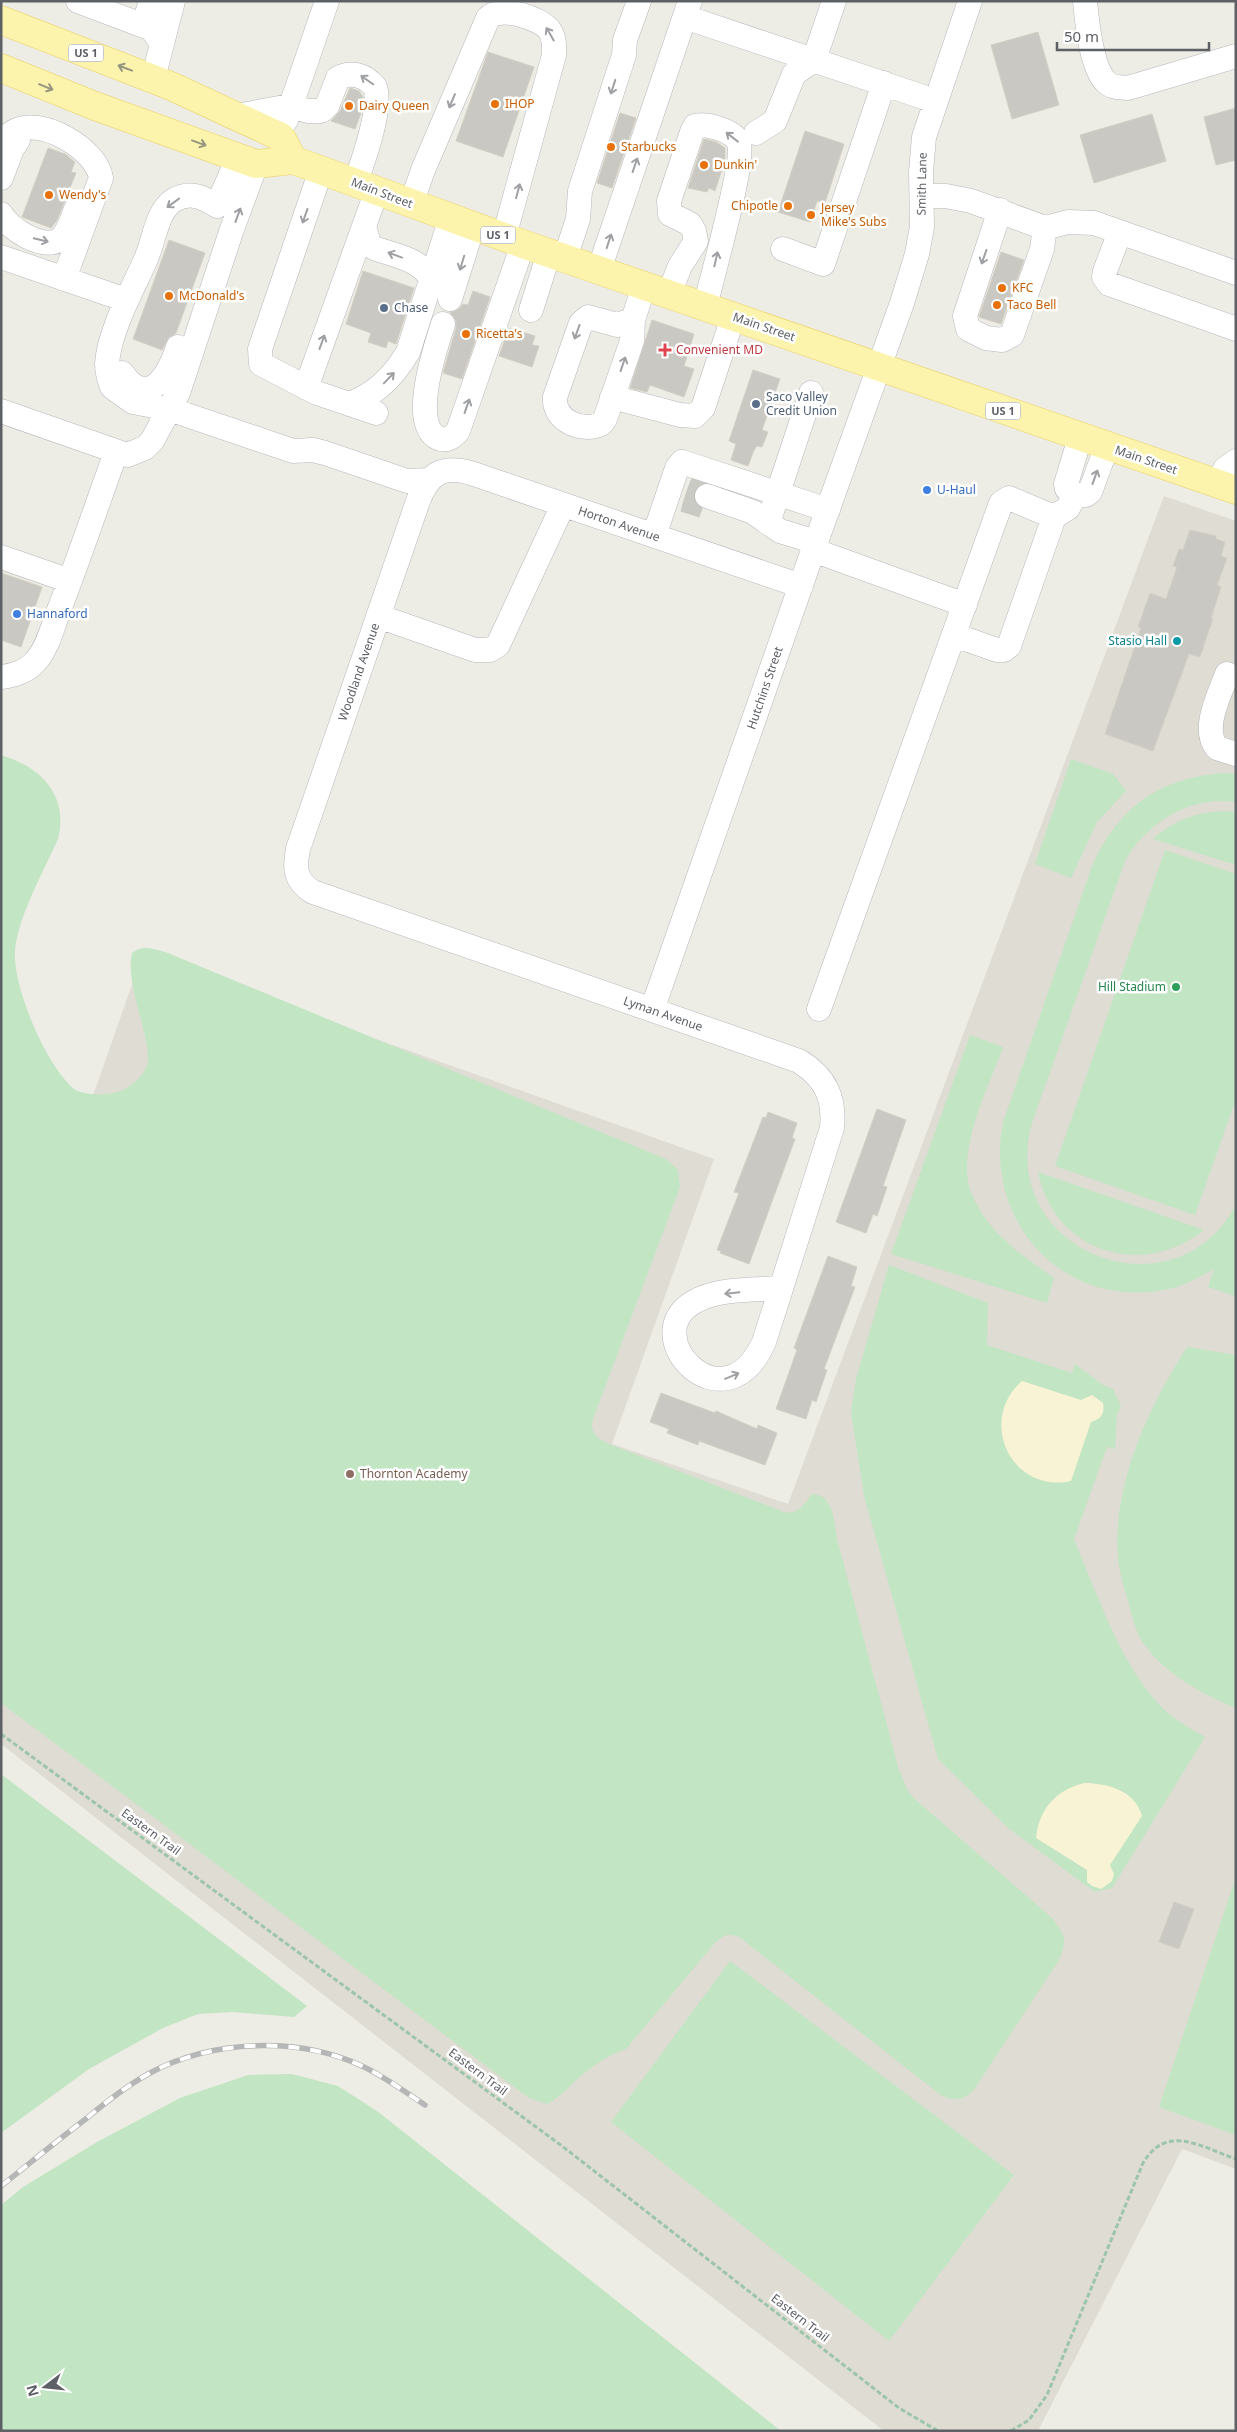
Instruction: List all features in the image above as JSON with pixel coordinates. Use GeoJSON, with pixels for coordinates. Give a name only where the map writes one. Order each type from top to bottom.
{"type":"FeatureCollection","features":[{"type":"Feature","properties":{"kind":"main road","name":"Main Street"},"geometry":{"type":"LineString","coordinates":[[1,20],[153,79],[236,116],[321,170],[513,241],[1080,438],[1227,487]]}},
{"type":"Feature","properties":{"kind":"main road","name":"Main Street"},"geometry":{"type":"LineString","coordinates":[[1,68],[95,106],[247,161],[287,148]]}},
{"type":"Feature","properties":{"kind":"street"},"geometry":{"type":"LineString","coordinates":[[78,1],[132,9],[156,32],[162,44],[153,79]]}},
{"type":"Feature","properties":{"kind":"street"},"geometry":{"type":"LineString","coordinates":[[287,148],[290,106],[327,1]]}},
{"type":"Feature","properties":{"kind":"street"},"geometry":{"type":"LineString","coordinates":[[531,310],[557,256],[578,219],[580,191],[624,55],[625,40],[639,1]]}},
{"type":"Feature","properties":{"kind":"street"},"geometry":{"type":"LineString","coordinates":[[756,133],[775,121],[794,74],[814,60],[834,1]]}},
{"type":"Feature","properties":{"kind":"street","name":"Smith Lane"},"geometry":{"type":"LineString","coordinates":[[879,367],[917,254],[922,227],[921,154],[936,101],[970,1]]}},
{"type":"Feature","properties":{"kind":"street"},"geometry":{"type":"LineString","coordinates":[[1085,1],[1098,68],[1107,83],[1115,87],[1128,88],[1236,56]]}},
{"type":"Feature","properties":{"kind":"street"},"geometry":{"type":"LineString","coordinates":[[132,9],[162,44]]}},
{"type":"Feature","properties":{"kind":"street"},"geometry":{"type":"LineString","coordinates":[[599,270],[688,9],[814,60],[936,101]]}},
{"type":"Feature","properties":{"kind":"street"},"geometry":{"type":"LineString","coordinates":[[411,204],[423,170],[488,18],[500,11],[541,24],[550,31],[554,41],[554,55],[513,241],[458,431],[453,437],[439,439]]}},
{"type":"Feature","properties":{"kind":"street"},"geometry":{"type":"LineString","coordinates":[[236,116],[290,106],[308,111],[321,111],[326,106],[338,78],[345,75],[360,76],[372,83],[376,91],[377,106],[365,158],[364,226],[306,388]]}},
{"type":"Feature","properties":{"kind":"street"},"geometry":{"type":"LineString","coordinates":[[783,249],[823,264],[884,83]]}},
{"type":"Feature","properties":{"kind":"street"},"geometry":{"type":"LineString","coordinates":[[633,320],[617,324],[588,317],[584,319],[578,330],[555,397],[554,405],[559,415],[565,420],[581,426],[595,427],[601,424],[632,341],[633,320],[657,290],[680,266],[696,241],[690,224],[670,214],[669,201],[692,132],[696,126],[704,125],[730,134],[736,138],[740,148],[731,199],[705,307]]}},
{"type":"Feature","properties":{"kind":"street"},"geometry":{"type":"LineString","coordinates":[[1,152],[10,135],[15,131],[30,128],[41,129],[62,137],[81,148],[97,165],[100,178],[64,279]]}},
{"type":"Feature","properties":{"kind":"street"},"geometry":{"type":"LineString","coordinates":[[1,178],[12,149],[18,139],[22,135],[41,129]]}},
{"type":"Feature","properties":{"kind":"street"},"geometry":{"type":"LineString","coordinates":[[1,214],[7,223],[34,239],[50,242],[60,239],[69,227],[89,172],[89,166],[81,148]]}},
{"type":"Feature","properties":{"kind":"street"},"geometry":{"type":"LineString","coordinates":[[225,252],[201,278],[170,369],[159,384],[146,389],[128,381],[122,374],[120,367],[143,288],[146,260],[165,209],[173,200],[184,196],[196,195],[216,206],[247,161]]}},
{"type":"Feature","properties":{"kind":"street"},"geometry":{"type":"LineString","coordinates":[[1,410],[127,455],[144,448],[152,441],[178,393],[225,252],[247,161]]}},
{"type":"Feature","properties":{"kind":"street"},"geometry":{"type":"LineString","coordinates":[[321,170],[260,349],[260,364],[306,388],[376,413]]}},
{"type":"Feature","properties":{"kind":"street"},"geometry":{"type":"LineString","coordinates":[[922,196],[958,198],[1000,210],[1045,228],[1068,222],[1094,223],[1236,273]]}},
{"type":"Feature","properties":{"kind":"street"},"geometry":{"type":"LineString","coordinates":[[1000,210],[965,316],[968,329],[979,335],[1002,340],[1008,338],[1014,331],[1042,249],[1045,228]]}},
{"type":"Feature","properties":{"kind":"street"},"geometry":{"type":"LineString","coordinates":[[349,404],[360,400],[377,389],[400,366],[414,336],[432,281],[462,222]]}},
{"type":"Feature","properties":{"kind":"street"},"geometry":{"type":"LineString","coordinates":[[450,300],[462,222]]}},
{"type":"Feature","properties":{"kind":"street"},"geometry":{"type":"LineString","coordinates":[[364,226],[369,244],[374,248],[415,263],[428,271],[432,281]]}},
{"type":"Feature","properties":{"kind":"street"},"geometry":{"type":"LineString","coordinates":[[1120,232],[1105,271],[1104,277],[1109,284],[1236,329]]}},
{"type":"Feature","properties":{"kind":"street"},"geometry":{"type":"LineString","coordinates":[[1,257],[126,300]]}},
{"type":"Feature","properties":{"kind":"street","name":"Horton Avenue"},"geometry":{"type":"LineString","coordinates":[[146,260],[126,300],[107,364],[112,386],[133,402],[170,409],[293,451],[325,453],[407,481],[460,470],[800,586]]}},
{"type":"Feature","properties":{"kind":"street"},"geometry":{"type":"LineString","coordinates":[[612,397],[680,415],[695,416],[703,408],[733,317]]}},
{"type":"Feature","properties":{"kind":"street"},"geometry":{"type":"LineString","coordinates":[[434,476],[439,439],[430,427],[424,402],[428,374],[443,324]]}},
{"type":"Feature","properties":{"kind":"street","name":"Hutchins Street"},"geometry":{"type":"LineString","coordinates":[[652,1010],[814,546],[879,367]]}},
{"type":"Feature","properties":{"kind":"street"},"geometry":{"type":"LineString","coordinates":[[760,517],[777,493],[812,393]]}},
{"type":"Feature","properties":{"kind":"street"},"geometry":{"type":"LineString","coordinates":[[1080,438],[1066,484],[1067,489],[1075,495],[1086,495],[1090,492],[1107,446]]}},
{"type":"Feature","properties":{"kind":"street"},"geometry":{"type":"LineString","coordinates":[[1,677],[17,674],[36,662],[70,581],[116,452]]}},
{"type":"Feature","properties":{"kind":"street"},"geometry":{"type":"LineString","coordinates":[[1227,487],[1225,469],[1236,460]]}},
{"type":"Feature","properties":{"kind":"street"},"geometry":{"type":"LineString","coordinates":[[688,490],[680,464],[686,462],[828,510]]}},
{"type":"Feature","properties":{"kind":"street","name":"Woodland Avenue"},"geometry":{"type":"LineString","coordinates":[[297,877],[295,865],[298,849],[418,501],[434,476]]}},
{"type":"Feature","properties":{"kind":"street"},"geometry":{"type":"LineString","coordinates":[[688,490],[743,498],[760,517],[780,531],[965,605]]}},
{"type":"Feature","properties":{"kind":"street"},"geometry":{"type":"LineString","coordinates":[[654,536],[688,490]]}},
{"type":"Feature","properties":{"kind":"street"},"geometry":{"type":"LineString","coordinates":[[954,635],[997,650],[1004,650],[1009,646],[1054,517],[1068,508],[1075,495]]}},
{"type":"Feature","properties":{"kind":"street"},"geometry":{"type":"LineString","coordinates":[[819,1009],[1001,503],[1009,498],[1054,517]]}},
{"type":"Feature","properties":{"kind":"street"},"geometry":{"type":"LineString","coordinates":[[378,616],[476,650],[490,650],[498,644],[563,505]]}},
{"type":"Feature","properties":{"kind":"street"},"geometry":{"type":"LineString","coordinates":[[1,557],[70,581]]}},
{"type":"Feature","properties":{"kind":"street"},"geometry":{"type":"LineString","coordinates":[[1227,674],[1212,721],[1212,738],[1217,748],[1236,754]]}},
{"type":"Feature","properties":{"kind":"street","name":"Lyman Avenue"},"geometry":{"type":"LineString","coordinates":[[297,877],[303,885],[322,895],[799,1061],[816,1073],[828,1089],[833,1108],[832,1128],[760,1351],[746,1368],[729,1378],[713,1379],[695,1371],[684,1361],[675,1341],[675,1329],[683,1311],[690,1304],[715,1295],[780,1288]]}},
{"type":"Feature","properties":{"kind":"path","name":"Eastern Trail"},"geometry":{"type":"LineString","coordinates":[[1,1734],[562,2146],[899,2408],[938,2431]]}},
{"type":"Feature","properties":{"kind":"path"},"geometry":{"type":"LineString","coordinates":[[1011,2431],[1029,2420],[1047,2395],[1143,2163],[1151,2151],[1162,2143],[1178,2140],[1236,2159]]}},
{"type":"Feature","properties":{"kind":"shaded area","name":"Thornton Academy"},"geometry":{"type":"Polygon","coordinates":[[[1164,496],[1236,521],[1236,2169],[1182,2149],[1038,2431],[884,2431],[1,1744],[1,1358],[142,956],[714,1159],[612,1444],[788,1504],[1164,496]]]}},
{"type":"Feature","properties":{"kind":"green space"},"geometry":{"type":"Polygon","coordinates":[[[1,755],[15,760],[40,775],[49,785],[59,809],[58,839],[24,915],[19,930],[15,959],[21,991],[35,1028],[53,1064],[74,1089],[93,1094],[119,1092],[137,1080],[144,1072],[148,1058],[147,1046],[132,982],[131,967],[132,953],[136,950],[149,948],[168,953],[666,1159],[678,1170],[680,1187],[593,1419],[592,1428],[595,1435],[609,1444],[784,1512],[794,1512],[804,1505],[812,1494],[819,1495],[829,1504],[834,1517],[837,1539],[899,1770],[908,1791],[917,1801],[1052,1918],[1064,1938],[1064,1947],[1059,1960],[973,2091],[969,2094],[958,2099],[942,2096],[739,1937],[728,1935],[714,1944],[626,2049],[597,2064],[561,2095],[547,2104],[529,2098],[1,1703],[1,755]]]}},
{"type":"Feature","properties":{"kind":"green space"},"geometry":{"type":"Polygon","coordinates":[[[1071,759],[1113,774],[1126,791],[1097,822],[1071,878],[1035,864],[1071,759]]]}},
{"type":"Feature","properties":{"kind":"green space"},"geometry":{"type":"Polygon","coordinates":[[[1225,773],[1236,774],[1236,802],[1202,803],[1171,815],[1145,835],[1125,861],[1032,1123],[1028,1168],[1040,1206],[1064,1236],[1097,1255],[1135,1264],[1173,1259],[1208,1240],[1236,1205],[1236,1294],[1235,1296],[1208,1287],[1214,1269],[1173,1288],[1135,1293],[1099,1288],[1068,1274],[1041,1253],[1020,1227],[1006,1195],[1000,1160],[1003,1122],[1091,869],[1113,829],[1127,813],[1160,789],[1180,781],[1225,773]]]}},
{"type":"Feature","properties":{"kind":"green space"},"geometry":{"type":"Polygon","coordinates":[[[1236,812],[1236,865],[1153,839],[1161,832],[1186,818],[1205,813],[1236,812]]]}},
{"type":"Feature","properties":{"kind":"green space","name":"Hill Stadium"},"geometry":{"type":"Polygon","coordinates":[[[1165,850],[1236,874],[1236,1099],[1195,1215],[1055,1166],[1165,850]]]}},
{"type":"Feature","properties":{"kind":"green space"},"geometry":{"type":"Polygon","coordinates":[[[970,1035],[1003,1047],[974,1124],[968,1156],[968,1182],[980,1210],[999,1234],[1017,1251],[1054,1278],[1047,1303],[891,1254],[970,1035]]]}},
{"type":"Feature","properties":{"kind":"green space"},"geometry":{"type":"Polygon","coordinates":[[[1038,1172],[1204,1230],[1180,1245],[1154,1253],[1128,1255],[1104,1250],[1081,1239],[1062,1222],[1047,1200],[1038,1172]]]}},
{"type":"Feature","properties":{"kind":"green space"},"geometry":{"type":"Polygon","coordinates":[[[889,1265],[988,1303],[987,1345],[1072,1373],[1075,1364],[1103,1385],[1113,1389],[1121,1406],[1117,1415],[1115,1449],[1107,1447],[1074,1539],[1113,1632],[1138,1678],[1153,1698],[1169,1714],[1205,1737],[1112,1888],[1095,1892],[1008,1828],[938,1759],[864,1496],[851,1412],[856,1379],[889,1265]]]}},
{"type":"Feature","properties":{"kind":"green space"},"geometry":{"type":"Polygon","coordinates":[[[1187,1347],[1236,1355],[1236,1708],[1197,1690],[1173,1674],[1153,1655],[1136,1629],[1118,1557],[1121,1502],[1127,1474],[1147,1420],[1187,1347]]]}},
{"type":"Feature","properties":{"kind":"green space"},"geometry":{"type":"Polygon","coordinates":[[[1,1774],[307,2006],[294,2017],[233,2012],[198,2014],[163,2028],[89,2069],[1,2133],[1,1774]]]}},
{"type":"Feature","properties":{"kind":"green space"},"geometry":{"type":"Polygon","coordinates":[[[1236,1877],[1236,2135],[1159,2107],[1236,1877]]]}},
{"type":"Feature","properties":{"kind":"green space"},"geometry":{"type":"Polygon","coordinates":[[[730,1961],[1014,2175],[889,2341],[611,2122],[730,1961]]]}},
{"type":"Feature","properties":{"kind":"green space"},"geometry":{"type":"Polygon","coordinates":[[[292,2074],[338,2086],[377,2111],[781,2431],[1,2431],[1,2205],[23,2187],[97,2142],[180,2098],[248,2075],[292,2074]]]}},
{"type":"Feature","properties":{"kind":"sand"},"geometry":{"type":"Polygon","coordinates":[[[1022,1381],[1081,1400],[1092,1395],[1103,1403],[1102,1416],[1091,1422],[1071,1481],[1050,1482],[1032,1476],[1017,1465],[1007,1450],[1002,1433],[1002,1415],[1009,1397],[1022,1381]]]}},
{"type":"Feature","properties":{"kind":"sand"},"geometry":{"type":"Polygon","coordinates":[[[1084,1783],[1093,1783],[1119,1790],[1134,1800],[1142,1816],[1110,1865],[1114,1874],[1112,1881],[1101,1889],[1087,1882],[1087,1870],[1036,1838],[1041,1818],[1051,1802],[1065,1790],[1084,1783]]]}},
{"type":"Feature","properties":{"kind":"building"},"geometry":{"type":"Polygon","coordinates":[[[1038,32],[1059,105],[1012,119],[991,45],[1038,32]]]}},
{"type":"Feature","properties":{"kind":"building","name":"IHOP"},"geometry":{"type":"Polygon","coordinates":[[[488,52],[534,67],[503,157],[456,141],[488,52]]]}},
{"type":"Feature","properties":{"kind":"building","name":"Dairy Queen"},"geometry":{"type":"Polygon","coordinates":[[[350,88],[359,91],[363,97],[362,110],[355,129],[331,121],[340,111],[350,88]]]}},
{"type":"Feature","properties":{"kind":"building"},"geometry":{"type":"Polygon","coordinates":[[[1236,108],[1236,160],[1216,165],[1204,117],[1236,108]]]}},
{"type":"Feature","properties":{"kind":"building"},"geometry":{"type":"Polygon","coordinates":[[[620,113],[636,118],[612,188],[597,183],[620,113]]]}},
{"type":"Feature","properties":{"kind":"building"},"geometry":{"type":"Polygon","coordinates":[[[1152,114],[1166,161],[1094,183],[1080,135],[1152,114]]]}},
{"type":"Feature","properties":{"kind":"building"},"geometry":{"type":"Polygon","coordinates":[[[805,131],[844,144],[825,203],[817,201],[810,222],[778,212],[805,131]]]}},
{"type":"Feature","properties":{"kind":"building","name":"Dunkin'"},"geometry":{"type":"Polygon","coordinates":[[[704,139],[716,142],[725,148],[725,160],[715,191],[709,188],[707,192],[688,188],[704,139]]]}},
{"type":"Feature","properties":{"kind":"building","name":"Wendy's"},"geometry":{"type":"Polygon","coordinates":[[[48,148],[65,154],[75,162],[71,172],[76,173],[57,220],[51,228],[22,217],[48,148]]]}},
{"type":"Feature","properties":{"kind":"building","name":"McDonald's"},"geometry":{"type":"Polygon","coordinates":[[[169,240],[205,253],[176,333],[169,337],[162,350],[133,339],[169,240]]]}},
{"type":"Feature","properties":{"kind":"building","name":"KFC"},"geometry":{"type":"Polygon","coordinates":[[[1001,252],[1024,260],[1001,324],[979,317],[1001,252]]]}},
{"type":"Feature","properties":{"kind":"building","name":"Chase"},"geometry":{"type":"Polygon","coordinates":[[[363,271],[414,288],[396,344],[388,341],[386,348],[368,342],[371,333],[346,324],[363,271]]]}},
{"type":"Feature","properties":{"kind":"building"},"geometry":{"type":"Polygon","coordinates":[[[473,291],[490,297],[462,379],[443,373],[456,328],[456,321],[450,312],[459,309],[463,304],[468,305],[473,291]]]}},
{"type":"Feature","properties":{"kind":"building","name":"Convenient MD"},"geometry":{"type":"Polygon","coordinates":[[[652,320],[694,334],[684,366],[694,369],[684,397],[650,385],[647,392],[630,388],[652,320]]]}},
{"type":"Feature","properties":{"kind":"building"},"geometry":{"type":"Polygon","coordinates":[[[509,328],[535,336],[532,345],[539,346],[532,367],[499,356],[509,328]]]}},
{"type":"Feature","properties":{"kind":"building","name":"Saco Valley Credit Union"},"geometry":{"type":"Polygon","coordinates":[[[753,370],[780,379],[762,430],[768,432],[762,447],[757,446],[754,450],[748,466],[731,460],[736,444],[729,441],[753,370]]]}},
{"type":"Feature","properties":{"kind":"building"},"geometry":{"type":"Polygon","coordinates":[[[691,480],[703,483],[694,491],[693,498],[696,505],[702,509],[701,512],[682,506],[691,480]]]}},
{"type":"Feature","properties":{"kind":"building","name":"Stasio Hall"},"geometry":{"type":"Polygon","coordinates":[[[1190,530],[1216,536],[1216,539],[1225,542],[1221,556],[1227,558],[1217,585],[1221,587],[1200,657],[1189,654],[1153,751],[1105,734],[1141,628],[1138,627],[1150,593],[1166,599],[1177,567],[1173,566],[1179,549],[1183,550],[1190,530]]]}},
{"type":"Feature","properties":{"kind":"building","name":"Hannaford"},"geometry":{"type":"Polygon","coordinates":[[[1,573],[42,587],[21,647],[1,640],[1,573]]]}},
{"type":"Feature","properties":{"kind":"building"},"geometry":{"type":"Polygon","coordinates":[[[877,1109],[906,1120],[883,1186],[887,1187],[877,1216],[873,1214],[866,1233],[836,1222],[877,1109]]]}},
{"type":"Feature","properties":{"kind":"building"},"geometry":{"type":"Polygon","coordinates":[[[768,1112],[797,1123],[792,1138],[795,1139],[749,1264],[720,1253],[721,1251],[717,1250],[739,1193],[734,1192],[763,1117],[766,1118],[768,1112]]]}},
{"type":"Feature","properties":{"kind":"building"},"geometry":{"type":"Polygon","coordinates":[[[828,1256],[857,1267],[851,1286],[855,1287],[824,1369],[827,1370],[816,1402],[812,1400],[806,1419],[776,1409],[797,1350],[794,1348],[828,1256]]]}},
{"type":"Feature","properties":{"kind":"building"},"geometry":{"type":"Polygon","coordinates":[[[661,1393],[715,1413],[716,1411],[757,1429],[758,1425],[777,1433],[765,1465],[699,1441],[698,1445],[667,1433],[669,1429],[650,1422],[661,1393]]]}},
{"type":"Feature","properties":{"kind":"building"},"geometry":{"type":"Polygon","coordinates":[[[1174,1902],[1194,1909],[1179,1949],[1159,1942],[1174,1902]]]}},
{"type":"Feature","properties":{"kind":"tunnel"},"geometry":{"type":"LineString","coordinates":[[691,480],[710,487]]}},
{"type":"Feature","properties":{"kind":"tunnel"},"geometry":{"type":"LineString","coordinates":[[684,500],[703,506]]}},
{"type":"Feature","properties":{"kind":"railway"},"geometry":{"type":"LineString","coordinates":[[1,2186],[109,2100],[148,2074],[173,2062],[227,2048],[284,2046],[312,2050],[339,2057],[372,2071],[425,2105]]}},
{"type":"Feature","properties":{"kind":"place","name":"IHOP"},"geometry":{"type":"Point","coordinates":[495,104]}},
{"type":"Feature","properties":{"kind":"place","name":"Dairy Queen"},"geometry":{"type":"Point","coordinates":[349,106]}},
{"type":"Feature","properties":{"kind":"place","name":"Starbucks"},"geometry":{"type":"Point","coordinates":[611,147]}},
{"type":"Feature","properties":{"kind":"place","name":"Dunkin'"},"geometry":{"type":"Point","coordinates":[704,165]}},
{"type":"Feature","properties":{"kind":"place","name":"Wendy's"},"geometry":{"type":"Point","coordinates":[49,195]}},
{"type":"Feature","properties":{"kind":"place","name":"Chipotle"},"geometry":{"type":"Point","coordinates":[788,206]}},
{"type":"Feature","properties":{"kind":"place","name":"Jersey Mike's Subs"},"geometry":{"type":"Point","coordinates":[811,215]}},
{"type":"Feature","properties":{"kind":"place","name":"KFC"},"geometry":{"type":"Point","coordinates":[1002,288]}},
{"type":"Feature","properties":{"kind":"place","name":"McDonald's"},"geometry":{"type":"Point","coordinates":[169,296]}},
{"type":"Feature","properties":{"kind":"place","name":"Taco Bell"},"geometry":{"type":"Point","coordinates":[997,305]}},
{"type":"Feature","properties":{"kind":"place","name":"Chase"},"geometry":{"type":"Point","coordinates":[384,308]}},
{"type":"Feature","properties":{"kind":"place","name":"Ricetta's"},"geometry":{"type":"Point","coordinates":[466,334]}},
{"type":"Feature","properties":{"kind":"place","name":"Convenient MD"},"geometry":{"type":"Point","coordinates":[665,350]}},
{"type":"Feature","properties":{"kind":"place","name":"Saco Valley Credit Union"},"geometry":{"type":"Point","coordinates":[756,404]}},
{"type":"Feature","properties":{"kind":"place","name":"U-Haul"},"geometry":{"type":"Point","coordinates":[927,490]}},
{"type":"Feature","properties":{"kind":"place","name":"Hannaford"},"geometry":{"type":"Point","coordinates":[17,614]}},
{"type":"Feature","properties":{"kind":"place","name":"Stasio Hall"},"geometry":{"type":"Point","coordinates":[1177,641]}},
{"type":"Feature","properties":{"kind":"place","name":"Hill Stadium"},"geometry":{"type":"Point","coordinates":[1176,987]}},
{"type":"Feature","properties":{"kind":"place","name":"Thornton Academy"},"geometry":{"type":"Point","coordinates":[350,1474]}}]}
